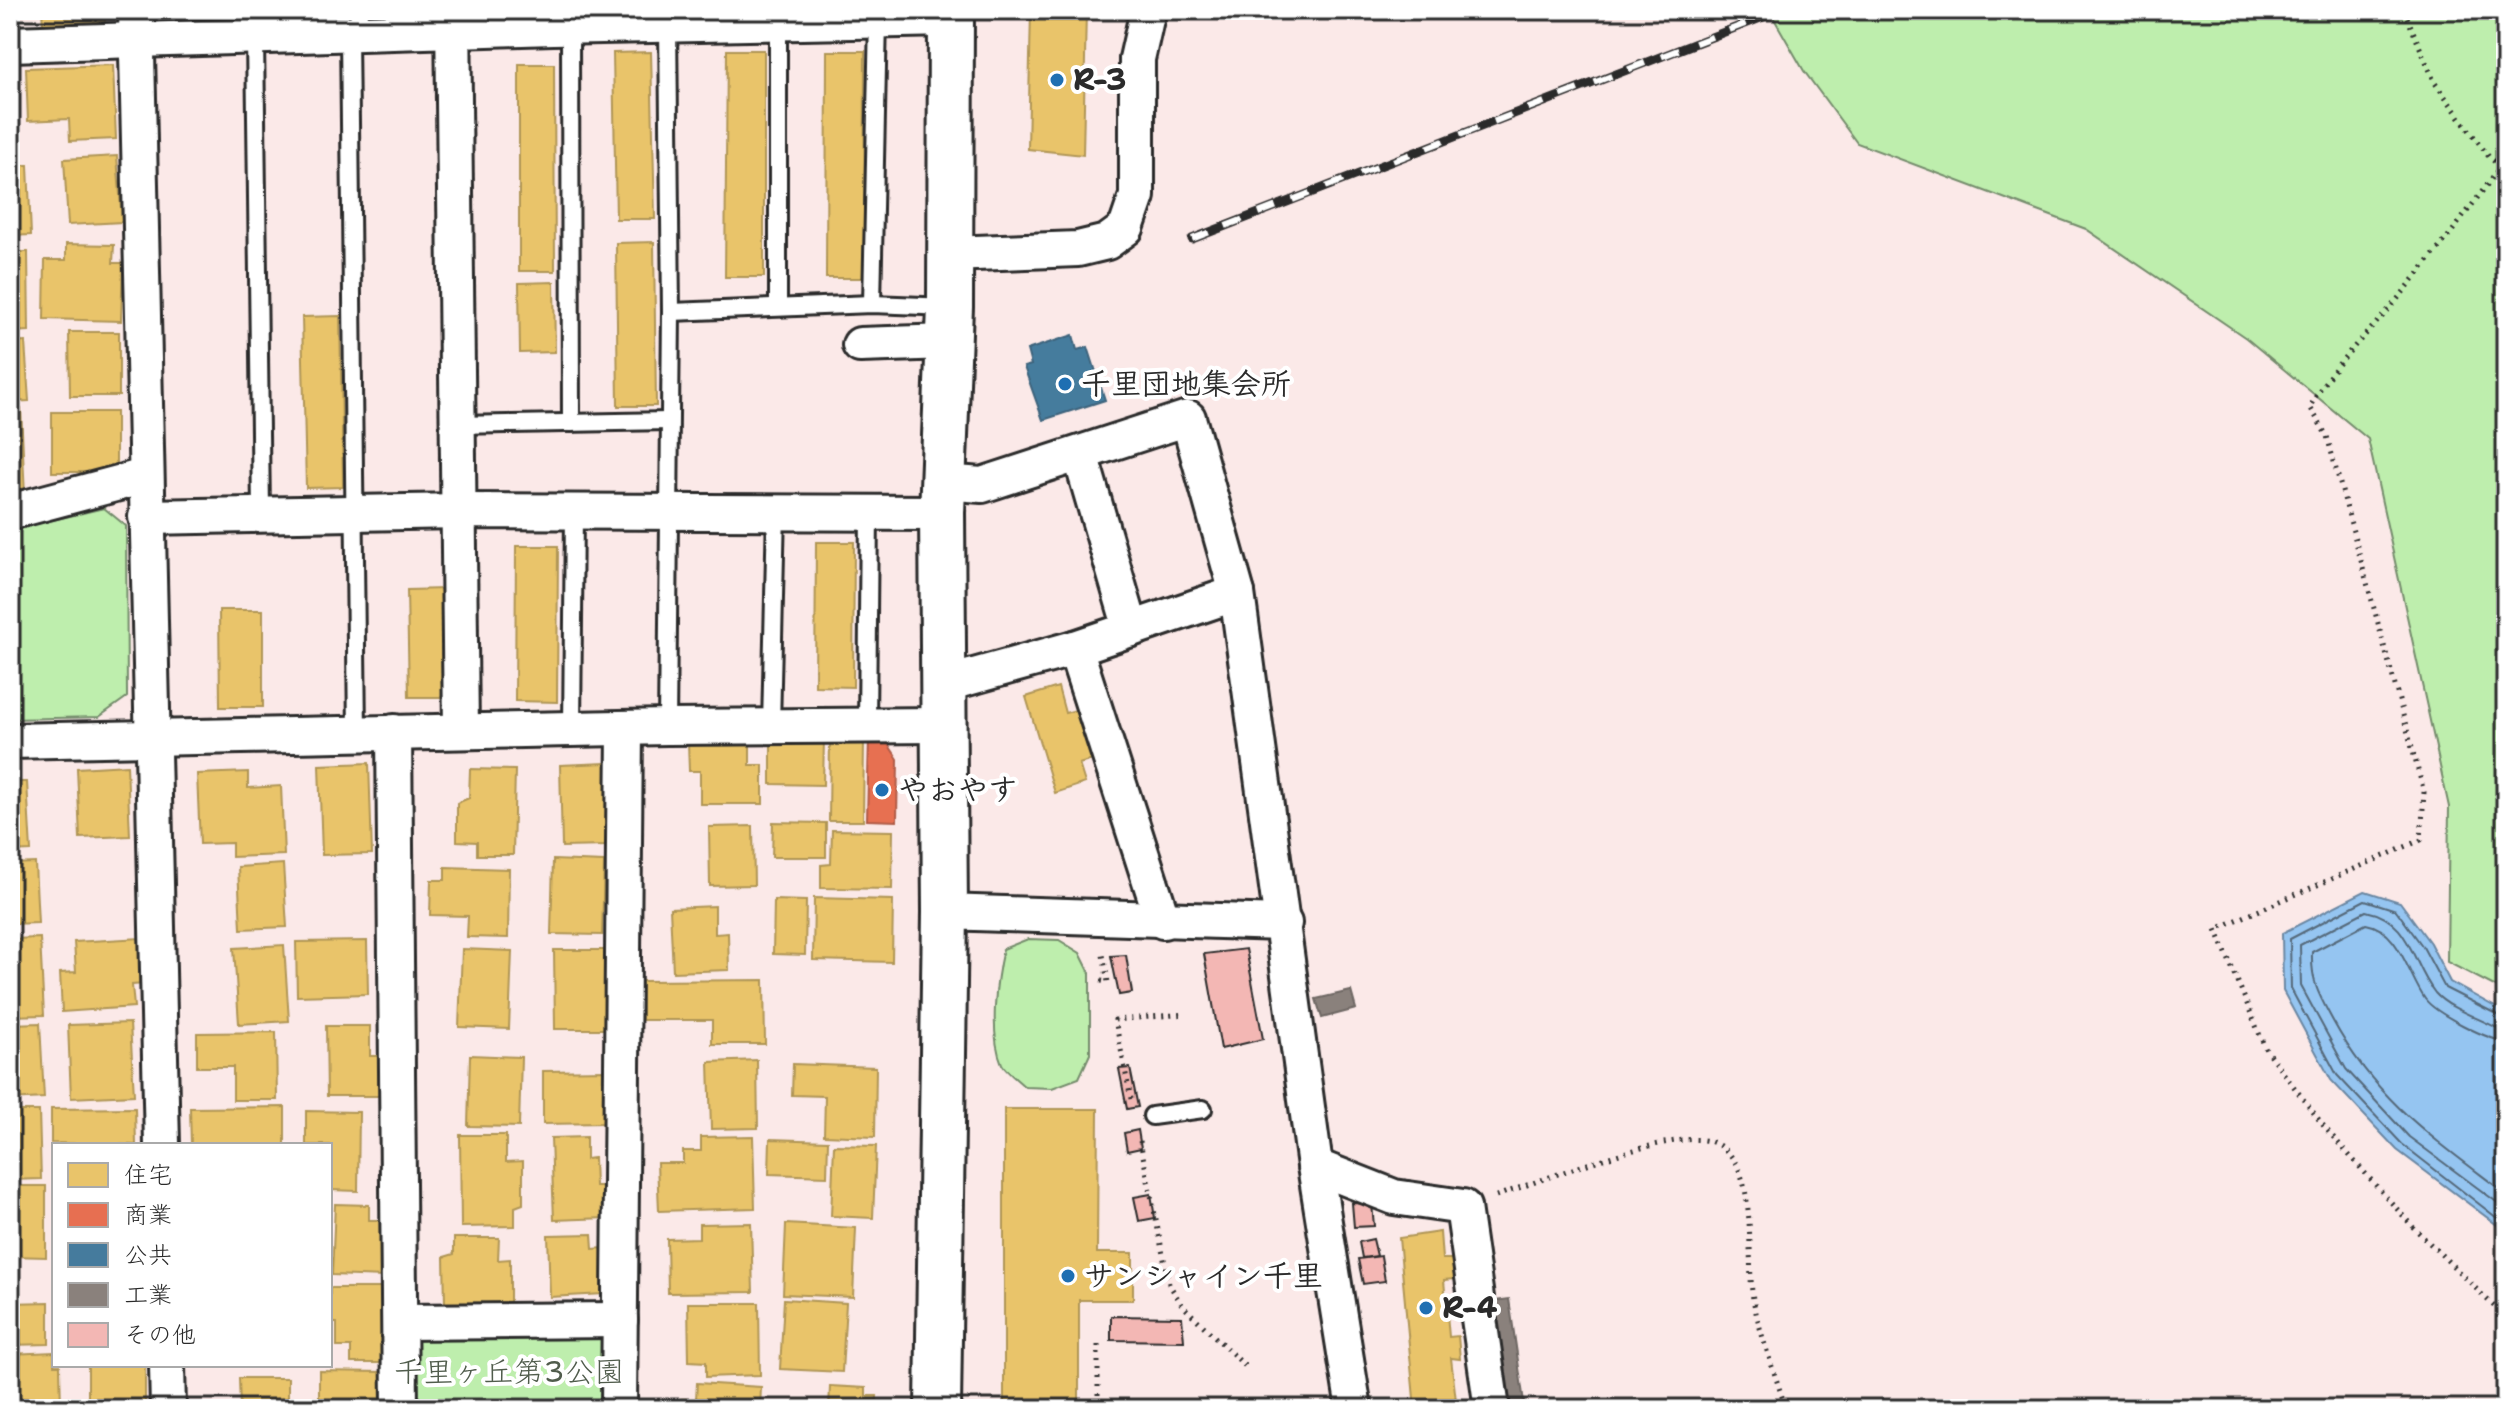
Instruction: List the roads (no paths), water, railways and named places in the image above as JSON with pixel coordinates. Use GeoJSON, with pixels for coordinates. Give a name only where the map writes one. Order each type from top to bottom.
{"type":"FeatureCollection","features":[{"type":"Feature","properties":{"kind":"street"},"geometry":{"type":"LineString","coordinates":[[950,254],[1078,249],[1107,242],[1126,228],[1137,196],[1137,59],[1148,10]]}},
{"type":"Feature","properties":{"kind":"street"},"geometry":{"type":"LineString","coordinates":[[10,44],[136,25],[263,29],[453,21],[951,15],[949,325],[942,497],[945,912],[938,1409]]}},
{"type":"Feature","properties":{"kind":"street"},"geometry":{"type":"LineString","coordinates":[[453,21],[461,731]]}},
{"type":"Feature","properties":{"kind":"street"},"geometry":{"type":"LineString","coordinates":[[136,25],[162,1143]]}},
{"type":"Feature","properties":{"kind":"street"},"geometry":{"type":"LineString","coordinates":[[860,345],[949,325]]}},
{"type":"Feature","properties":{"kind":"street"},"geometry":{"type":"LineString","coordinates":[[146,517],[261,512],[869,511],[942,497],[1188,418],[1237,593],[1315,1166],[1354,1409]]}},
{"type":"Feature","properties":{"kind":"street"},"geometry":{"type":"LineString","coordinates":[[1080,454],[1131,629]]}},
{"type":"Feature","properties":{"kind":"street"},"geometry":{"type":"LineString","coordinates":[[10,512],[145,476]]}},
{"type":"Feature","properties":{"kind":"street"},"geometry":{"type":"LineString","coordinates":[[10,741],[867,725],[942,705],[1075,648],[1237,593]]}},
{"type":"Feature","properties":{"kind":"street"},"geometry":{"type":"LineString","coordinates":[[1075,648],[1163,921]]}},
{"type":"Feature","properties":{"kind":"street"},"geometry":{"type":"LineString","coordinates":[[619,1409],[625,729]]}},
{"type":"Feature","properties":{"kind":"street"},"geometry":{"type":"LineString","coordinates":[[394,732],[400,1409]]}},
{"type":"Feature","properties":{"kind":"street"},"geometry":{"type":"LineString","coordinates":[[945,912],[1284,923]]}},
{"type":"Feature","properties":{"kind":"street"},"geometry":{"type":"LineString","coordinates":[[1315,1166],[1394,1197],[1463,1207],[1492,1409]]}},
{"type":"Feature","properties":{"kind":"street"},"geometry":{"type":"LineString","coordinates":[[400,1322],[620,1320]]}},
{"type":"Feature","properties":{"kind":"street"},"geometry":{"type":"LineString","coordinates":[[167,1367],[168,1409]]}},
{"type":"Feature","properties":{"kind":"lane"},"geometry":{"type":"LineString","coordinates":[[872,304],[878,16]]}},
{"type":"Feature","properties":{"kind":"lane"},"geometry":{"type":"LineString","coordinates":[[773,18],[778,307]]}},
{"type":"Feature","properties":{"kind":"lane"},"geometry":{"type":"LineString","coordinates":[[664,20],[671,312],[667,727]]}},
{"type":"Feature","properties":{"kind":"lane"},"geometry":{"type":"LineString","coordinates":[[559,21],[571,423]]}},
{"type":"Feature","properties":{"kind":"lane"},"geometry":{"type":"LineString","coordinates":[[355,27],[357,733]]}},
{"type":"Feature","properties":{"kind":"lane"},"geometry":{"type":"LineString","coordinates":[[261,512],[263,29]]}},
{"type":"Feature","properties":{"kind":"lane"},"geometry":{"type":"LineString","coordinates":[[671,312],[872,304],[949,325]]}},
{"type":"Feature","properties":{"kind":"lane"},"geometry":{"type":"LineString","coordinates":[[457,425],[669,421]]}},
{"type":"Feature","properties":{"kind":"lane"},"geometry":{"type":"LineString","coordinates":[[771,726],[776,510]]}},
{"type":"Feature","properties":{"kind":"lane"},"geometry":{"type":"LineString","coordinates":[[572,729],[574,511]]}},
{"type":"Feature","properties":{"kind":"lane"},"geometry":{"type":"LineString","coordinates":[[867,725],[869,511]]}},
{"type":"Feature","properties":{"kind":"lane"},"geometry":{"type":"LineString","coordinates":[[1152,1116],[1203,1109]]}},
{"type":"Feature","properties":{"kind":"water"},"geometry":{"type":"Polygon","coordinates":[[[2365,891],[2400,902],[2430,943],[2450,982],[2506,1013],[2506,1240],[2497,1225],[2397,1150],[2331,1080],[2283,991],[2282,933],[2365,891]]]}},
{"type":"Feature","properties":{"kind":"railway"},"geometry":{"type":"LineString","coordinates":[[1192,239],[1781,10]]}},
{"type":"Feature","properties":{"kind":"place","name":"R-3"},"geometry":{"type":"Point","coordinates":[1057,80]}},
{"type":"Feature","properties":{"kind":"place","name":"千里団地集会所"},"geometry":{"type":"Point","coordinates":[1065,384]}},
{"type":"Feature","properties":{"kind":"place","name":"やおやす"},"geometry":{"type":"Point","coordinates":[882,790]}},
{"type":"Feature","properties":{"kind":"place","name":"サンシャイン千里"},"geometry":{"type":"Point","coordinates":[1068,1276]}},
{"type":"Feature","properties":{"kind":"place","name":"R-4"},"geometry":{"type":"Point","coordinates":[1426,1308]}},
{"type":"Feature","properties":{"kind":"park label","name":"千里ヶ丘第3公園"},"geometry":{"type":"Point","coordinates":[509,1372]}}]}
